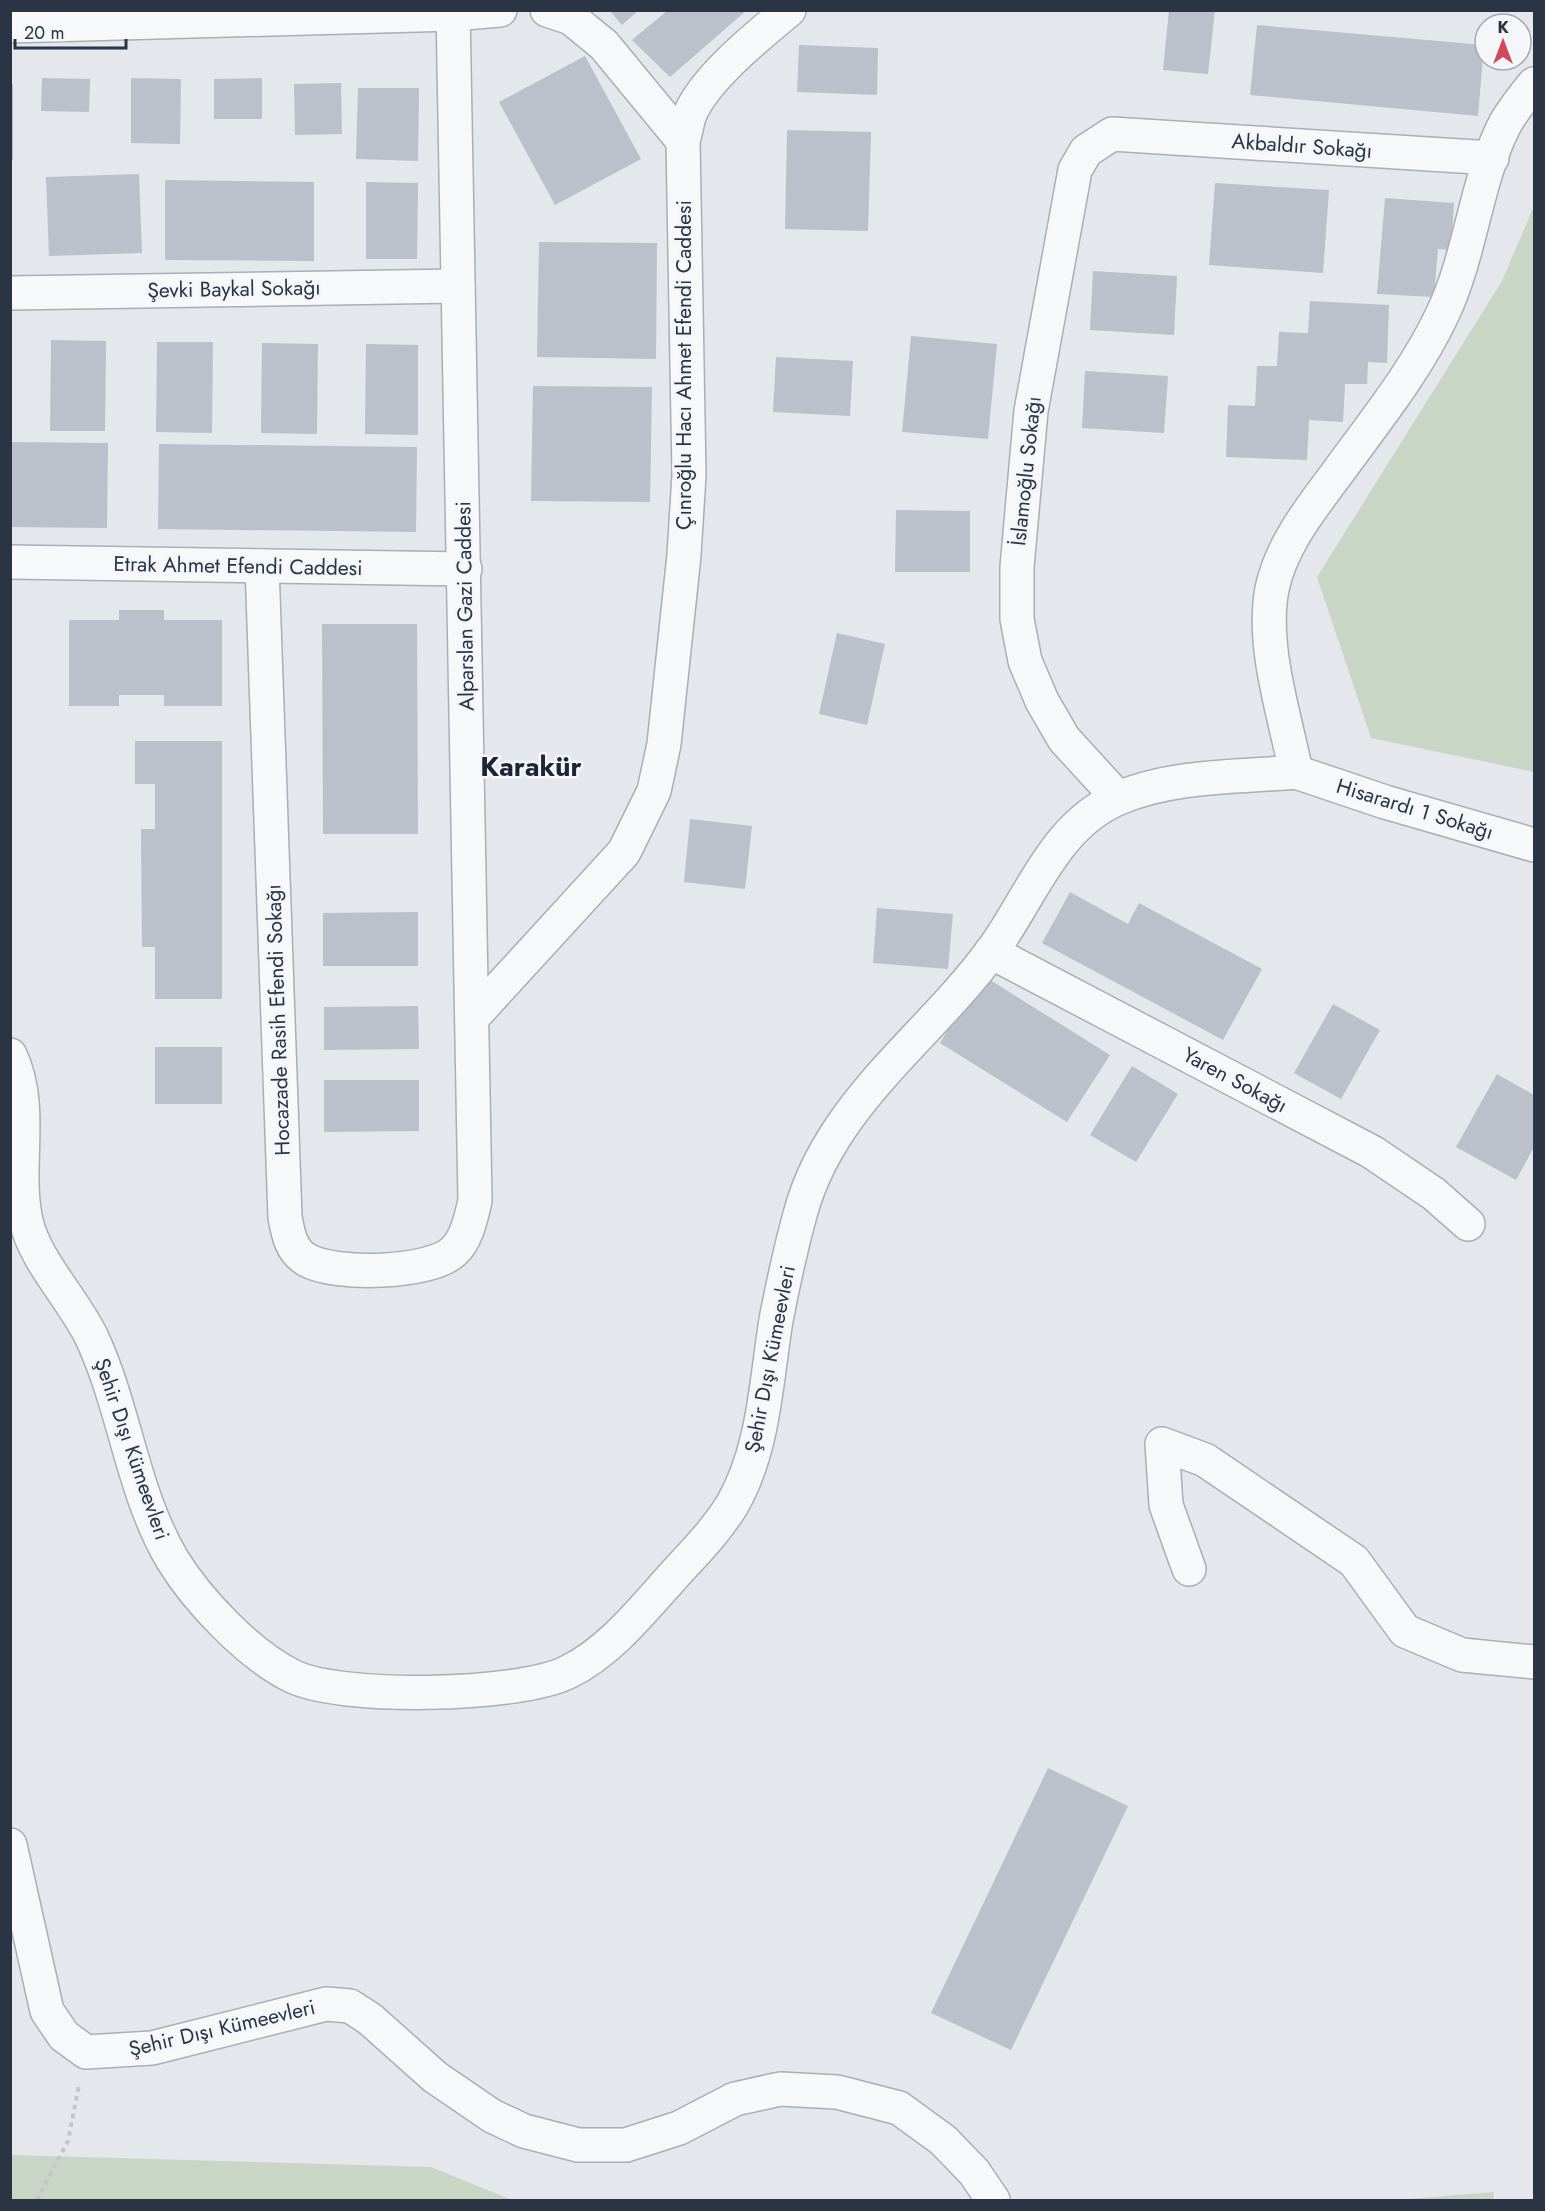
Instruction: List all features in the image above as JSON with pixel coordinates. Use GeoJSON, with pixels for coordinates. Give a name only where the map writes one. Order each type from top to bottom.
{"type":"FeatureCollection","features":[{"type":"Feature","properties":{"kind":"street"},"geometry":{"type":"LineString","coordinates":[[10,27],[213,15],[500,10]]}},
{"type":"Feature","properties":{"kind":"street"},"geometry":{"type":"LineString","coordinates":[[548,10],[571,18],[604,45],[683,141]]}},
{"type":"Feature","properties":{"kind":"street","name":"Çınroğlu Hacı Ahmet Efendi Caddesi"},"geometry":{"type":"LineString","coordinates":[[472,1018],[624,852],[654,791],[664,744],[684,555],[689,475],[683,141],[691,113],[722,71],[757,36],[789,10]]}},
{"type":"Feature","properties":{"kind":"street","name":"Alparslan Gazi Caddesi"},"geometry":{"type":"LineString","coordinates":[[453,12],[475,1201]]}},
{"type":"Feature","properties":{"kind":"street"},"geometry":{"type":"LineString","coordinates":[[1296,772],[1268,627],[1272,588],[1283,556],[1304,518],[1409,375],[1443,313],[1462,264],[1492,158],[1505,124],[1534,84]]}},
{"type":"Feature","properties":{"kind":"street","name":"Akbaldır Sokağı"},"geometry":{"type":"LineString","coordinates":[[1112,134],[1492,158]]}},
{"type":"Feature","properties":{"kind":"street","name":"İslamoğlu Sokağı"},"geometry":{"type":"LineString","coordinates":[[1112,134],[1086,151],[1075,170],[1030,411],[1017,567],[1017,619],[1025,661],[1042,701],[1064,739],[1118,798]]}},
{"type":"Feature","properties":{"kind":"street","name":"Şevki Baykal Sokağı"},"geometry":{"type":"LineString","coordinates":[[10,292],[458,285]]}},
{"type":"Feature","properties":{"kind":"street","name":"Etrak Ahmet Efendi Caddesi"},"geometry":{"type":"LineString","coordinates":[[10,562],[465,568]]}},
{"type":"Feature","properties":{"kind":"street","name":"Hocazade Rasih Efendi Sokağı"},"geometry":{"type":"LineString","coordinates":[[261,566],[285,1217],[289,1241],[306,1260],[332,1268],[386,1270],[432,1263],[454,1251],[466,1231],[475,1201]]}},
{"type":"Feature","properties":{"kind":"street","name":"Şehir Dışı Kümeevleri"},"geometry":{"type":"LineString","coordinates":[[10,1054],[16,1066],[23,1109],[26,1224],[39,1252],[92,1337],[154,1524],[192,1589],[233,1630],[274,1666],[298,1679],[329,1688],[461,1691],[540,1682],[568,1672],[602,1650],[646,1605],[722,1520],[747,1473],[762,1413],[777,1317],[802,1205],[819,1167],[856,1104],[991,952],[1065,836],[1090,814],[1118,798],[1164,785],[1296,772]]}},
{"type":"Feature","properties":{"kind":"street","name":"Hisarardı 1 Sokağı"},"geometry":{"type":"LineString","coordinates":[[1296,772],[1386,802],[1534,845]]}},
{"type":"Feature","properties":{"kind":"street","name":"Yaren Sokağı"},"geometry":{"type":"LineString","coordinates":[[991,952],[1372,1152],[1434,1194],[1468,1224]]}},
{"type":"Feature","properties":{"kind":"street"},"geometry":{"type":"LineString","coordinates":[[1190,1569],[1166,1505],[1162,1444],[1205,1460],[1354,1561],[1405,1631],[1462,1655],[1534,1662]]}},
{"type":"Feature","properties":{"kind":"street"},"geometry":{"type":"LineString","coordinates":[[10,1845],[47,2011],[64,2036],[86,2052]]}},
{"type":"Feature","properties":{"kind":"street","name":"Şehir Dışı Kümeevleri"},"geometry":{"type":"LineString","coordinates":[[86,2052],[152,2048],[326,2004],[350,2006],[370,2019],[435,2077],[492,2116],[524,2131],[578,2145],[626,2145],[679,2128],[735,2099],[780,2089],[837,2092],[899,2108],[943,2140],[974,2172],[993,2200]]}},
{"type":"Feature","properties":{"kind":"path"},"geometry":{"type":"LineString","coordinates":[[36,2200],[68,2140],[86,2052]]}},
{"type":"Feature","properties":{"kind":"green space"},"geometry":{"type":"Polygon","coordinates":[[[1534,206],[1534,772],[1371,738],[1317,577],[1502,281],[1534,206]]]}},
{"type":"Feature","properties":{"kind":"green space"},"geometry":{"type":"Polygon","coordinates":[[[11,2155],[431,2167],[512,2200],[11,2200],[11,2155]]]}},
{"type":"Feature","properties":{"kind":"green space"},"geometry":{"type":"Polygon","coordinates":[[[1494,2192],[1493,2200],[1396,2200],[1494,2192]]]}},
{"type":"Feature","properties":{"kind":"building"},"geometry":{"type":"Polygon","coordinates":[[[609,10],[639,10],[622,25],[609,10]]]}},
{"type":"Feature","properties":{"kind":"building"},"geometry":{"type":"Polygon","coordinates":[[[668,10],[747,10],[670,77],[632,40],[668,10]]]}},
{"type":"Feature","properties":{"kind":"building"},"geometry":{"type":"Polygon","coordinates":[[[1169,10],[1215,10],[1208,74],[1163,70],[1169,10]]]}},
{"type":"Feature","properties":{"kind":"building"},"geometry":{"type":"Polygon","coordinates":[[[1257,25],[1473,44],[1473,72],[1482,72],[1478,116],[1250,95],[1257,25]]]}},
{"type":"Feature","properties":{"kind":"building"},"geometry":{"type":"Polygon","coordinates":[[[799,45],[878,48],[877,95],[797,92],[799,45]]]}},
{"type":"Feature","properties":{"kind":"building"},"geometry":{"type":"Polygon","coordinates":[[[585,56],[641,159],[555,205],[499,102],[585,56]]]}},
{"type":"Feature","properties":{"kind":"building"},"geometry":{"type":"Polygon","coordinates":[[[42,78],[90,79],[89,112],[41,111],[42,78]]]}},
{"type":"Feature","properties":{"kind":"building"},"geometry":{"type":"Polygon","coordinates":[[[131,78],[181,79],[180,144],[131,143],[131,78]]]}},
{"type":"Feature","properties":{"kind":"building"},"geometry":{"type":"Polygon","coordinates":[[[262,78],[262,119],[214,119],[214,79],[262,78]]]}},
{"type":"Feature","properties":{"kind":"building"},"geometry":{"type":"Polygon","coordinates":[[[341,83],[342,134],[295,135],[294,84],[341,83]]]}},
{"type":"Feature","properties":{"kind":"building"},"geometry":{"type":"Polygon","coordinates":[[[10,84],[13,84],[13,160],[10,160],[10,84]]]}},
{"type":"Feature","properties":{"kind":"building"},"geometry":{"type":"Polygon","coordinates":[[[358,88],[419,88],[418,161],[356,159],[358,88]]]}},
{"type":"Feature","properties":{"kind":"building"},"geometry":{"type":"Polygon","coordinates":[[[787,130],[871,132],[868,231],[785,229],[787,130]]]}},
{"type":"Feature","properties":{"kind":"building"},"geometry":{"type":"Polygon","coordinates":[[[139,174],[142,253],[49,256],[46,177],[139,174]]]}},
{"type":"Feature","properties":{"kind":"building"},"geometry":{"type":"Polygon","coordinates":[[[165,180],[314,182],[314,261],[165,260],[165,180]]]}},
{"type":"Feature","properties":{"kind":"building"},"geometry":{"type":"Polygon","coordinates":[[[366,182],[418,183],[417,259],[366,259],[366,182]]]}},
{"type":"Feature","properties":{"kind":"building"},"geometry":{"type":"Polygon","coordinates":[[[1215,183],[1329,190],[1323,273],[1209,265],[1215,183]]]}},
{"type":"Feature","properties":{"kind":"building"},"geometry":{"type":"Polygon","coordinates":[[[1385,198],[1454,203],[1451,250],[1438,249],[1434,297],[1377,294],[1385,198]]]}},
{"type":"Feature","properties":{"kind":"building"},"geometry":{"type":"Polygon","coordinates":[[[539,242],[657,243],[656,359],[537,357],[539,242]]]}},
{"type":"Feature","properties":{"kind":"building"},"geometry":{"type":"Polygon","coordinates":[[[1093,271],[1177,276],[1174,335],[1090,330],[1093,271]]]}},
{"type":"Feature","properties":{"kind":"building"},"geometry":{"type":"Polygon","coordinates":[[[1310,301],[1389,305],[1387,363],[1368,362],[1367,384],[1345,384],[1343,422],[1309,420],[1307,460],[1226,457],[1228,405],[1255,406],[1257,366],[1277,366],[1279,332],[1308,333],[1310,301]]]}},
{"type":"Feature","properties":{"kind":"building"},"geometry":{"type":"Polygon","coordinates":[[[911,336],[997,344],[988,439],[902,432],[911,336]]]}},
{"type":"Feature","properties":{"kind":"building"},"geometry":{"type":"Polygon","coordinates":[[[51,340],[106,341],[105,431],[50,431],[51,340]]]}},
{"type":"Feature","properties":{"kind":"building"},"geometry":{"type":"Polygon","coordinates":[[[157,342],[213,342],[212,433],[156,432],[157,342]]]}},
{"type":"Feature","properties":{"kind":"building"},"geometry":{"type":"Polygon","coordinates":[[[262,343],[318,344],[317,434],[261,433],[262,343]]]}},
{"type":"Feature","properties":{"kind":"building"},"geometry":{"type":"Polygon","coordinates":[[[366,344],[418,345],[418,435],[365,434],[366,344]]]}},
{"type":"Feature","properties":{"kind":"building"},"geometry":{"type":"Polygon","coordinates":[[[776,357],[853,361],[850,416],[773,412],[776,357]]]}},
{"type":"Feature","properties":{"kind":"building"},"geometry":{"type":"Polygon","coordinates":[[[1085,371],[1168,376],[1164,433],[1082,428],[1085,371]]]}},
{"type":"Feature","properties":{"kind":"building"},"geometry":{"type":"Polygon","coordinates":[[[533,386],[652,387],[650,502],[531,501],[533,386]]]}},
{"type":"Feature","properties":{"kind":"building"},"geometry":{"type":"Polygon","coordinates":[[[10,442],[108,443],[107,528],[10,527],[10,442]]]}},
{"type":"Feature","properties":{"kind":"building"},"geometry":{"type":"Polygon","coordinates":[[[159,444],[417,447],[416,532],[158,529],[159,444]]]}},
{"type":"Feature","properties":{"kind":"building"},"geometry":{"type":"Polygon","coordinates":[[[896,510],[970,511],[970,572],[895,572],[896,510]]]}},
{"type":"Feature","properties":{"kind":"building"},"geometry":{"type":"Polygon","coordinates":[[[119,610],[164,610],[164,620],[222,620],[222,706],[164,706],[164,695],[119,695],[119,706],[69,706],[69,620],[119,620],[119,610]]]}},
{"type":"Feature","properties":{"kind":"building"},"geometry":{"type":"Polygon","coordinates":[[[322,624],[417,624],[418,834],[323,834],[322,624]]]}},
{"type":"Feature","properties":{"kind":"building"},"geometry":{"type":"Polygon","coordinates":[[[837,633],[885,644],[867,725],[819,714],[837,633]]]}},
{"type":"Feature","properties":{"kind":"building"},"geometry":{"type":"Polygon","coordinates":[[[135,741],[222,741],[222,999],[155,999],[155,947],[142,947],[141,829],[155,829],[155,784],[135,784],[135,741]]]}},
{"type":"Feature","properties":{"kind":"building"},"geometry":{"type":"Polygon","coordinates":[[[690,819],[752,826],[745,889],[684,882],[690,819]]]}},
{"type":"Feature","properties":{"kind":"building"},"geometry":{"type":"Polygon","coordinates":[[[1070,892],[1128,924],[1139,903],[1262,969],[1223,1040],[1042,943],[1070,892]]]}},
{"type":"Feature","properties":{"kind":"building"},"geometry":{"type":"Polygon","coordinates":[[[877,908],[953,914],[948,969],[873,963],[877,908]]]}},
{"type":"Feature","properties":{"kind":"building"},"geometry":{"type":"Polygon","coordinates":[[[418,912],[418,966],[323,966],[323,913],[418,912]]]}},
{"type":"Feature","properties":{"kind":"building"},"geometry":{"type":"Polygon","coordinates":[[[982,975],[1110,1055],[1067,1122],[940,1043],[982,975]]]}},
{"type":"Feature","properties":{"kind":"building"},"geometry":{"type":"Polygon","coordinates":[[[1333,1004],[1380,1030],[1341,1099],[1294,1073],[1333,1004]]]}},
{"type":"Feature","properties":{"kind":"building"},"geometry":{"type":"Polygon","coordinates":[[[418,1006],[419,1049],[324,1050],[324,1007],[418,1006]]]}},
{"type":"Feature","properties":{"kind":"building"},"geometry":{"type":"Polygon","coordinates":[[[155,1047],[222,1047],[222,1104],[155,1104],[155,1047]]]}},
{"type":"Feature","properties":{"kind":"building"},"geometry":{"type":"Polygon","coordinates":[[[1132,1066],[1178,1094],[1136,1162],[1090,1135],[1132,1066]]]}},
{"type":"Feature","properties":{"kind":"building"},"geometry":{"type":"Polygon","coordinates":[[[1497,1074],[1534,1095],[1534,1147],[1516,1180],[1456,1147],[1497,1074]]]}},
{"type":"Feature","properties":{"kind":"building"},"geometry":{"type":"Polygon","coordinates":[[[324,1080],[419,1080],[419,1131],[324,1132],[324,1080]]]}},
{"type":"Feature","properties":{"kind":"building"},"geometry":{"type":"Polygon","coordinates":[[[1048,1768],[1128,1806],[1011,2050],[931,2013],[1048,1768]]]}},
{"type":"Feature","properties":{"kind":"district","name":"Karakür"},"geometry":{"type":"Point","coordinates":[531,767]}}]}
